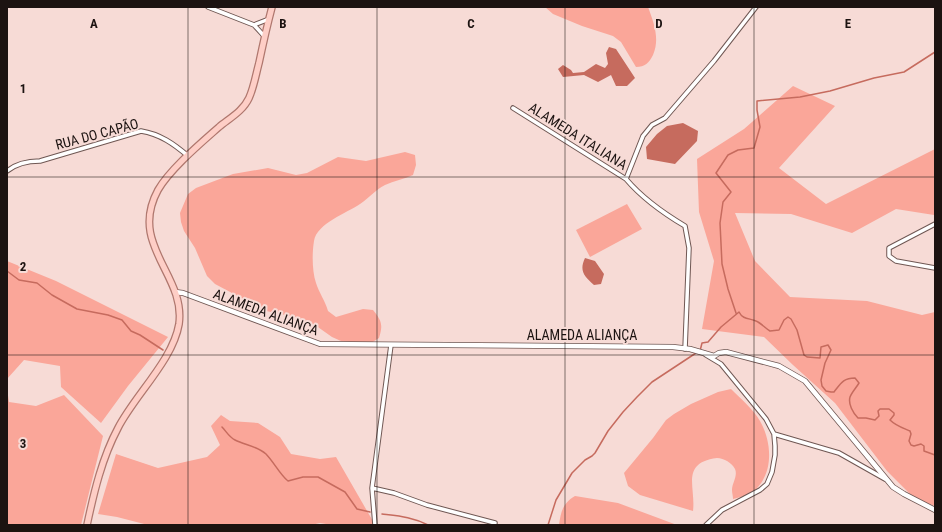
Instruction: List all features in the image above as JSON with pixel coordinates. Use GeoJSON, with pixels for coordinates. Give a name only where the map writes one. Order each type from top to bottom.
{"type":"FeatureCollection","features":[{"type":"Feature","properties":{"kind":"main road"},"geometry":{"type":"LineString","coordinates":[[87,525],[103,463],[118,427],[170,351],[177,333],[180,312],[175,292],[153,244],[150,230],[151,209],[158,190],[171,172],[220,126],[238,113],[249,98],[255,81],[272,7]]}},
{"type":"Feature","properties":{"kind":"street"},"geometry":{"type":"LineString","coordinates":[[208,7],[254,25],[265,37]]}},
{"type":"Feature","properties":{"kind":"street"},"geometry":{"type":"LineString","coordinates":[[626,179],[643,136],[652,125],[665,118],[714,61],[756,7]]}},
{"type":"Feature","properties":{"kind":"street"},"geometry":{"type":"LineString","coordinates":[[254,25],[269,19]]}},
{"type":"Feature","properties":{"kind":"street","name":"ALAMEDA ITALIANA"},"geometry":{"type":"LineString","coordinates":[[513,108],[626,179],[638,193],[665,215],[685,226],[689,248],[688,349]]}},
{"type":"Feature","properties":{"kind":"street","name":"RUA DO CAPÃO"},"geometry":{"type":"LineString","coordinates":[[7,171],[17,164],[40,161],[141,131],[153,133],[173,144],[188,156]]}},
{"type":"Feature","properties":{"kind":"street"},"geometry":{"type":"LineString","coordinates":[[935,224],[890,248],[889,256],[896,261],[935,268]]}},
{"type":"Feature","properties":{"kind":"street","name":"ALAMEDA ALIANÇA"},"geometry":{"type":"LineString","coordinates":[[175,292],[184,293],[320,344],[644,346],[688,349],[714,356],[718,353],[726,352],[779,366],[805,381],[893,487],[935,510]]}},
{"type":"Feature","properties":{"kind":"street"},"geometry":{"type":"LineString","coordinates":[[375,525],[372,488],[391,345]]}},
{"type":"Feature","properties":{"kind":"street"},"geometry":{"type":"LineString","coordinates":[[702,352],[721,364],[766,419],[774,434],[775,455],[770,480],[767,484],[760,490],[722,510],[706,525]]}},
{"type":"Feature","properties":{"kind":"street"},"geometry":{"type":"LineString","coordinates":[[774,434],[839,453],[888,480]]}},
{"type":"Feature","properties":{"kind":"street"},"geometry":{"type":"LineString","coordinates":[[372,488],[394,493],[427,505],[495,523]]}},
{"type":"Feature","properties":{"kind":"shaded area"},"geometry":{"type":"Polygon","coordinates":[[[545,7],[648,7],[656,37],[653,55],[646,64],[636,67],[621,42],[613,36],[582,26],[553,14],[545,7]]]}},
{"type":"Feature","properties":{"kind":"shaded area"},"geometry":{"type":"Polygon","coordinates":[[[609,47],[616,49],[635,78],[627,86],[616,86],[611,75],[598,82],[584,75],[563,77],[558,69],[563,65],[573,73],[584,72],[596,64],[605,68],[608,64],[606,53],[609,47]]]}},
{"type":"Feature","properties":{"kind":"shaded area"},"geometry":{"type":"Polygon","coordinates":[[[793,86],[835,106],[779,168],[826,204],[935,149],[934,215],[896,209],[852,233],[791,214],[735,213],[755,261],[790,297],[867,301],[922,315],[935,312],[935,506],[914,498],[887,471],[835,403],[764,337],[702,329],[714,261],[699,212],[697,159],[744,129],[793,86]]]}},
{"type":"Feature","properties":{"kind":"shaded area"},"geometry":{"type":"Polygon","coordinates":[[[683,123],[698,131],[697,141],[675,164],[647,159],[646,147],[657,134],[667,126],[683,123]]]}},
{"type":"Feature","properties":{"kind":"shaded area"},"geometry":{"type":"Polygon","coordinates":[[[405,152],[415,155],[416,165],[413,175],[381,187],[360,204],[333,219],[321,229],[316,235],[314,241],[313,262],[315,278],[317,287],[328,311],[336,317],[363,309],[373,310],[380,320],[381,330],[379,338],[371,343],[341,341],[332,337],[315,325],[295,317],[266,311],[215,284],[207,276],[195,248],[184,231],[180,213],[188,194],[196,188],[233,174],[268,168],[296,175],[307,173],[338,157],[366,161],[405,152]]]}},
{"type":"Feature","properties":{"kind":"shaded area"},"geometry":{"type":"Polygon","coordinates":[[[627,204],[642,229],[590,257],[576,230],[627,204]]]}},
{"type":"Feature","properties":{"kind":"shaded area"},"geometry":{"type":"Polygon","coordinates":[[[585,258],[595,261],[604,274],[601,284],[594,285],[585,276],[582,266],[585,258]]]}},
{"type":"Feature","properties":{"kind":"shaded area"},"geometry":{"type":"Polygon","coordinates":[[[7,261],[56,281],[168,337],[128,386],[101,423],[61,387],[60,366],[24,360],[7,379],[7,261]]]}},
{"type":"Feature","properties":{"kind":"shaded area"},"geometry":{"type":"Polygon","coordinates":[[[7,389],[9,402],[36,406],[64,395],[103,436],[81,525],[7,525],[7,389]]]}},
{"type":"Feature","properties":{"kind":"shaded area"},"geometry":{"type":"Polygon","coordinates":[[[731,389],[747,404],[760,421],[767,437],[769,463],[767,472],[763,480],[753,492],[733,499],[732,487],[736,474],[735,469],[728,461],[717,458],[705,461],[698,465],[694,471],[692,477],[693,511],[640,495],[628,486],[624,473],[666,420],[691,404],[718,392],[731,389]]]}},
{"type":"Feature","properties":{"kind":"shaded area"},"geometry":{"type":"Polygon","coordinates":[[[221,415],[230,421],[258,423],[280,437],[291,454],[320,459],[336,457],[374,523],[371,525],[332,525],[320,523],[311,525],[148,525],[98,514],[116,454],[158,468],[207,457],[220,445],[211,426],[221,415]]]}},
{"type":"Feature","properties":{"kind":"shaded area"},"geometry":{"type":"Polygon","coordinates":[[[575,496],[618,503],[677,525],[559,525],[563,508],[575,496]]]}},
{"type":"Feature","properties":{"kind":"waterway"},"geometry":{"type":"LineString","coordinates":[[736,313],[722,264],[720,223],[723,202],[731,192],[716,173],[728,155],[738,150],[754,148],[760,127],[757,101],[800,97],[904,72],[935,52]]}},
{"type":"Feature","properties":{"kind":"waterway"},"geometry":{"type":"LineString","coordinates":[[7,271],[19,280],[37,283],[52,295],[77,309],[108,315],[122,320],[131,331],[163,350]]}},
{"type":"Feature","properties":{"kind":"waterway"},"geometry":{"type":"LineString","coordinates":[[700,351],[702,343],[708,342],[721,327],[739,312],[742,316],[758,322],[770,331],[779,330],[784,320],[788,317],[791,319],[797,330],[804,355],[807,357],[820,358],[821,347],[828,345],[831,350],[825,363],[821,380],[822,386],[826,391],[834,392],[845,380],[855,378],[859,383],[850,397],[850,405],[858,418],[875,420],[879,416],[878,411],[880,409],[889,409],[894,413],[890,420],[910,431],[911,434],[909,441],[911,445],[914,446],[921,444],[924,446],[924,451],[935,455]]}},
{"type":"Feature","properties":{"kind":"waterway"},"geometry":{"type":"LineString","coordinates":[[548,525],[556,500],[572,473],[585,460],[595,453],[608,431],[623,412],[652,382],[696,353]]}},
{"type":"Feature","properties":{"kind":"waterway"},"geometry":{"type":"LineString","coordinates":[[222,427],[233,439],[259,449],[266,454],[288,481],[303,477],[318,477],[345,492],[357,509],[370,512]]}},
{"type":"Feature","properties":{"kind":"waterway"},"geometry":{"type":"LineString","coordinates":[[382,514],[400,516],[428,525]]}}]}
